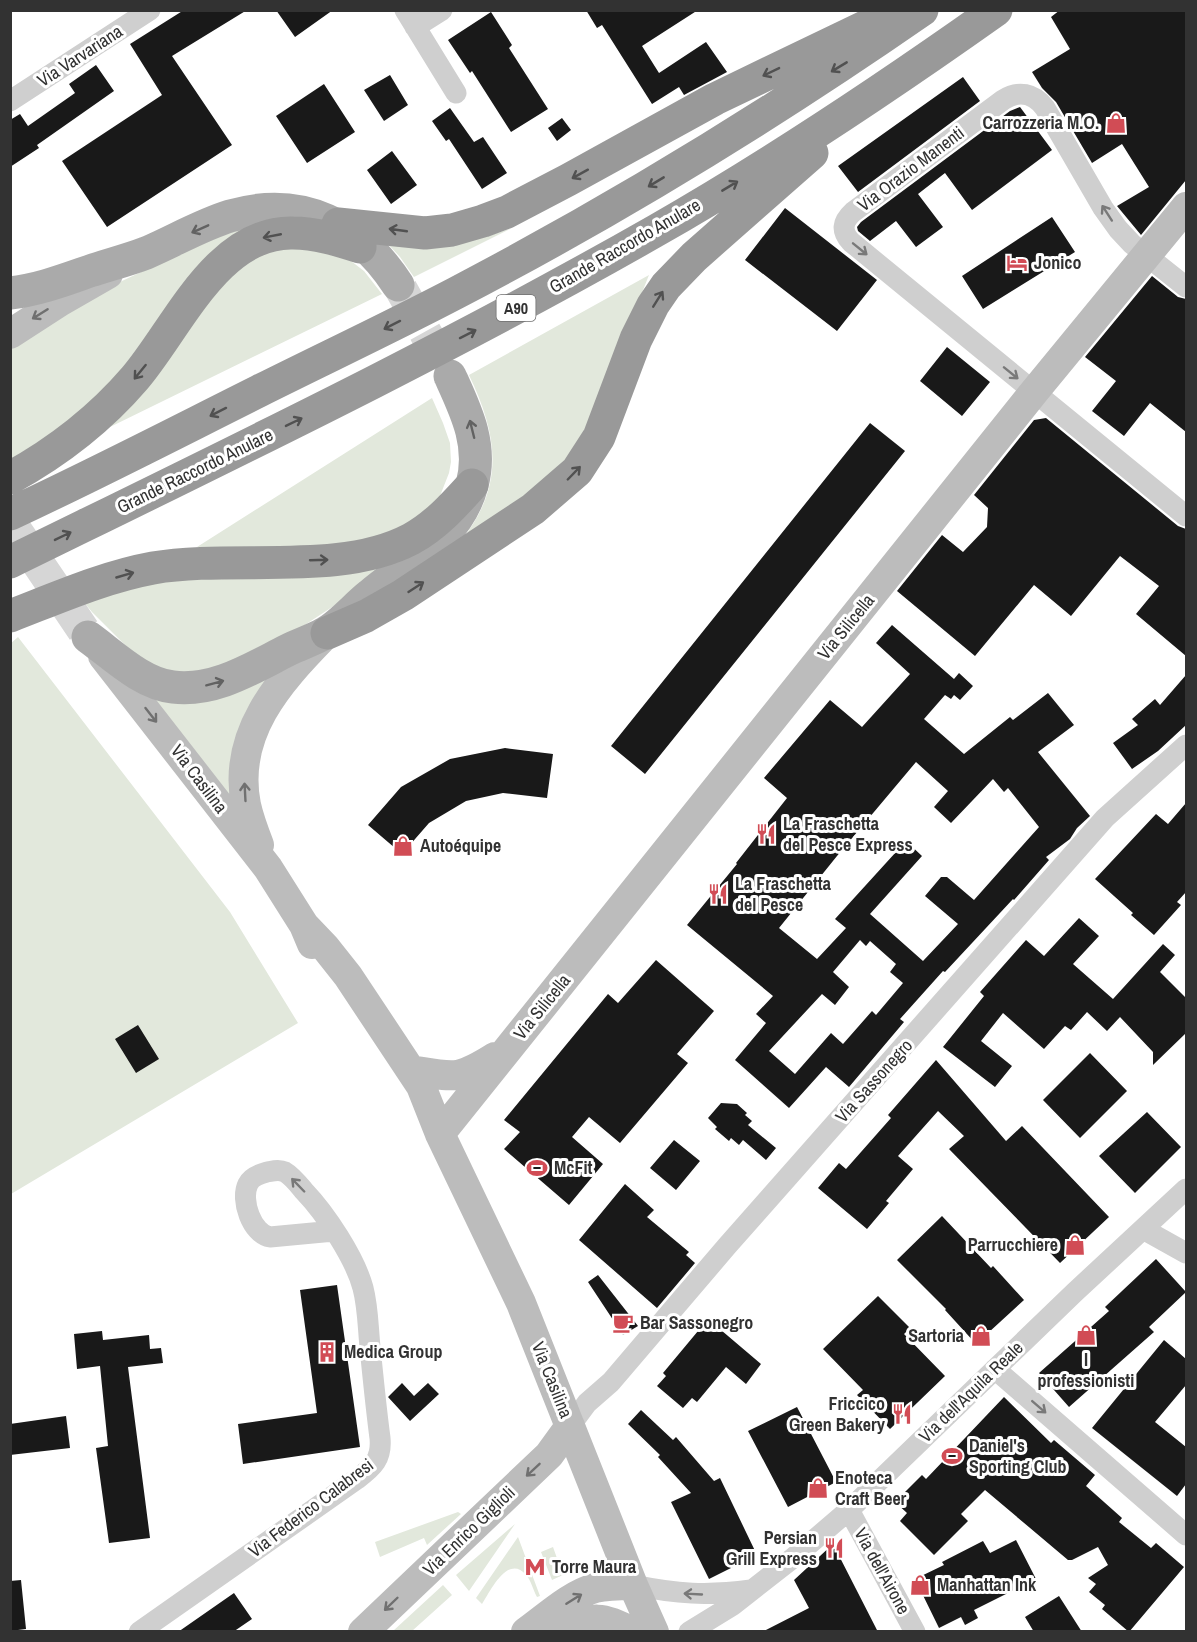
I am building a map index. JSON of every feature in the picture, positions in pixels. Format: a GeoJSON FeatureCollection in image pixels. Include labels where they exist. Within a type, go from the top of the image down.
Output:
{"type":"FeatureCollection","features":[{"type":"Feature","properties":{"kind":"highway"},"geometry":{"type":"LineString","coordinates":[[338,224],[425,233],[452,230],[507,212],[715,99],[899,10]]}},
{"type":"Feature","properties":{"kind":"highway","name":"A90"},"geometry":{"type":"LineString","coordinates":[[10,514],[456,293],[560,236],[763,116],[922,10]]}},
{"type":"Feature","properties":{"kind":"highway","name":"Grande Raccordo Anulare"},"geometry":{"type":"LineString","coordinates":[[10,562],[315,412],[525,303],[659,229],[737,182],[897,78],[996,10]]}},
{"type":"Feature","properties":{"kind":"highway"},"geometry":{"type":"LineString","coordinates":[[327,633],[366,616],[403,595],[533,509],[577,471],[599,437],[636,339],[653,305],[666,286],[694,257],[897,78]]}},
{"type":"Feature","properties":{"kind":"highway"},"geometry":{"type":"LineString","coordinates":[[10,478],[57,450],[106,410],[140,371],[207,280],[238,250],[267,236],[291,233],[333,239],[371,250]]}},
{"type":"Feature","properties":{"kind":"highway"},"geometry":{"type":"LineString","coordinates":[[10,616],[105,581],[154,568],[202,563],[330,560],[376,553],[396,546],[427,529],[441,518],[472,485]]}},
{"type":"Feature","properties":{"kind":"main road","name":"Via Silicella"},"geometry":{"type":"LineString","coordinates":[[440,1134],[1034,392],[1186,207]]}},
{"type":"Feature","properties":{"kind":"main road"},"geometry":{"type":"LineString","coordinates":[[10,334],[60,301],[145,254],[219,220],[249,212],[270,210],[299,212],[338,224],[371,250],[398,285]]}},
{"type":"Feature","properties":{"kind":"main road"},"geometry":{"type":"LineString","coordinates":[[10,293],[63,280],[145,254]]}},
{"type":"Feature","properties":{"kind":"main road"},"geometry":{"type":"LineString","coordinates":[[267,868],[246,805],[244,784],[248,750],[259,718],[288,672],[372,593],[441,539],[457,518],[472,485],[476,460],[474,436],[466,411],[450,376]]}},
{"type":"Feature","properties":{"kind":"main road"},"geometry":{"type":"LineString","coordinates":[[88,637],[150,680],[180,688],[209,685],[231,678],[327,633]]}},
{"type":"Feature","properties":{"kind":"main road","name":"Via Casilina"},"geometry":{"type":"LineString","coordinates":[[88,637],[267,868],[304,925],[318,958],[356,1022],[410,1101],[440,1134]]}},
{"type":"Feature","properties":{"kind":"main road","name":"Via Casilina"},"geometry":{"type":"LineString","coordinates":[[304,925],[348,976],[411,1070],[429,1103],[440,1134],[521,1303],[633,1585],[654,1632]]}},
{"type":"Feature","properties":{"kind":"main road","name":"Via Silicella"},"geometry":{"type":"LineString","coordinates":[[411,1070],[461,1076],[474,1071],[508,1049]]}},
{"type":"Feature","properties":{"kind":"main road","name":"Via Enrico Giglioli"},"geometry":{"type":"LineString","coordinates":[[363,1632],[549,1455],[570,1426]]}},
{"type":"Feature","properties":{"kind":"main road"},"geometry":{"type":"LineString","coordinates":[[526,1632],[574,1598],[592,1589],[633,1585]]}},
{"type":"Feature","properties":{"kind":"main road"},"geometry":{"type":"LineString","coordinates":[[563,1632],[593,1619],[609,1620],[632,1632]]}},
{"type":"Feature","properties":{"kind":"street","name":"Via Varvariana"},"geometry":{"type":"LineString","coordinates":[[10,101],[150,10]]}},
{"type":"Feature","properties":{"kind":"street"},"geometry":{"type":"LineString","coordinates":[[442,10],[410,19],[456,93]]}},
{"type":"Feature","properties":{"kind":"street","name":"Via Orazio Manenti"},"geometry":{"type":"LineString","coordinates":[[1034,392],[851,242],[843,226],[847,218],[1003,100],[1016,94],[1027,94],[1039,100],[1045,108],[1112,222],[1128,240],[1147,255]]}},
{"type":"Feature","properties":{"kind":"street"},"geometry":{"type":"LineString","coordinates":[[1147,255],[1186,287]]}},
{"type":"Feature","properties":{"kind":"street"},"geometry":{"type":"LineString","coordinates":[[1034,392],[1186,516]]}},
{"type":"Feature","properties":{"kind":"street","name":"Via Sassonegro"},"geometry":{"type":"LineString","coordinates":[[570,1426],[587,1403],[611,1382],[727,1246],[1105,818],[1186,745]]}},
{"type":"Feature","properties":{"kind":"street","name":"Via dell'Aquila Reale"},"geometry":{"type":"LineString","coordinates":[[689,1632],[719,1615],[752,1590],[849,1510],[1186,1189]]}},
{"type":"Feature","properties":{"kind":"street"},"geometry":{"type":"LineString","coordinates":[[1143,1229],[1186,1253]]}},
{"type":"Feature","properties":{"kind":"street","name":"Via Federico Calabresi"},"geometry":{"type":"LineString","coordinates":[[139,1632],[357,1479],[377,1460],[380,1452],[380,1438],[364,1293],[360,1279],[334,1231]]}},
{"type":"Feature","properties":{"kind":"street"},"geometry":{"type":"LineString","coordinates":[[995,1369],[1186,1535]]}},
{"type":"Feature","properties":{"kind":"street","name":"Via dell'Airone"},"geometry":{"type":"LineString","coordinates":[[849,1510],[915,1632]]}},
{"type":"Feature","properties":{"kind":"street"},"geometry":{"type":"LineString","coordinates":[[633,1585],[705,1595],[752,1590]]}},
{"type":"Feature","properties":{"kind":"shaded area"},"geometry":{"type":"Polygon","coordinates":[[[259,225],[115,391],[11,471],[10,339],[37,321],[207,241],[259,225]]]}},
{"type":"Feature","properties":{"kind":"shaded area"},"geometry":{"type":"Polygon","coordinates":[[[512,228],[414,277],[386,242],[488,236],[512,228]]]}},
{"type":"Feature","properties":{"kind":"shaded area"},"geometry":{"type":"Polygon","coordinates":[[[297,242],[351,261],[364,271],[382,294],[110,427],[228,268],[297,242]]]}},
{"type":"Feature","properties":{"kind":"shaded area"},"geometry":{"type":"Polygon","coordinates":[[[649,275],[604,388],[566,469],[462,540],[476,519],[485,499],[491,479],[492,459],[491,439],[486,419],[469,375],[649,275]]]}},
{"type":"Feature","properties":{"kind":"shaded area"},"geometry":{"type":"Polygon","coordinates":[[[432,398],[450,443],[449,473],[440,496],[402,535],[289,551],[197,547],[432,398]]]}},
{"type":"Feature","properties":{"kind":"shaded area"},"geometry":{"type":"Polygon","coordinates":[[[416,552],[259,655],[193,680],[140,660],[83,601],[105,589],[416,552]]]}},
{"type":"Feature","properties":{"kind":"shaded area"},"geometry":{"type":"Polygon","coordinates":[[[18,637],[230,912],[298,1023],[11,1194],[10,644],[18,637]]]}},
{"type":"Feature","properties":{"kind":"shaded area"},"geometry":{"type":"Polygon","coordinates":[[[272,672],[236,813],[144,688],[272,672]]]}},
{"type":"Feature","properties":{"kind":"shaded area"},"geometry":{"type":"Polygon","coordinates":[[[458,1512],[461,1514],[427,1545],[424,1538],[380,1557],[375,1542],[458,1512]]]}},
{"type":"Feature","properties":{"kind":"shaded area"},"geometry":{"type":"Polygon","coordinates":[[[515,1524],[469,1591],[456,1575],[515,1524]]]}},
{"type":"Feature","properties":{"kind":"shaded area"},"geometry":{"type":"Polygon","coordinates":[[[518,1537],[540,1596],[537,1597],[526,1575],[519,1569],[513,1569],[506,1571],[500,1577],[482,1604],[476,1598],[518,1537]]]}},
{"type":"Feature","properties":{"kind":"shaded area"},"geometry":{"type":"Polygon","coordinates":[[[553,1547],[563,1575],[552,1580],[541,1552],[553,1547]]]}},
{"type":"Feature","properties":{"kind":"shaded area"},"geometry":{"type":"Polygon","coordinates":[[[443,1585],[452,1595],[412,1631],[393,1631],[443,1585]]]}},
{"type":"Feature","properties":{"kind":"building"},"geometry":{"type":"Polygon","coordinates":[[[184,10],[247,10],[172,56],[232,145],[107,227],[62,161],[162,95],[130,44],[184,10]]]}},
{"type":"Feature","properties":{"kind":"building"},"geometry":{"type":"Polygon","coordinates":[[[276,10],[333,10],[295,37],[276,10]]]}},
{"type":"Feature","properties":{"kind":"building"},"geometry":{"type":"Polygon","coordinates":[[[586,10],[698,10],[642,46],[659,73],[706,42],[727,72],[684,95],[679,87],[652,104],[602,25],[597,28],[586,10]]]}},
{"type":"Feature","properties":{"kind":"building","name":"Carrozzeria M.O."},"geometry":{"type":"Polygon","coordinates":[[[1060,10],[1186,10],[1186,180],[1141,235],[1117,206],[1149,187],[1122,144],[1092,163],[1056,102],[1042,88],[1032,72],[1070,49],[1051,17],[1060,10]]]}},
{"type":"Feature","properties":{"kind":"building"},"geometry":{"type":"Polygon","coordinates":[[[491,12],[512,45],[509,48],[548,109],[511,132],[472,71],[470,73],[448,40],[491,12]]]}},
{"type":"Feature","properties":{"kind":"building"},"geometry":{"type":"Polygon","coordinates":[[[96,65],[114,91],[37,145],[39,148],[10,167],[10,120],[20,114],[28,126],[75,93],[69,84],[96,65]]]}},
{"type":"Feature","properties":{"kind":"building"},"geometry":{"type":"Polygon","coordinates":[[[390,75],[408,105],[384,121],[364,90],[390,75]]]}},
{"type":"Feature","properties":{"kind":"building"},"geometry":{"type":"Polygon","coordinates":[[[963,77],[980,101],[858,192],[838,166],[963,77]]]}},
{"type":"Feature","properties":{"kind":"building"},"geometry":{"type":"Polygon","coordinates":[[[324,84],[355,132],[307,163],[276,116],[324,84]]]}},
{"type":"Feature","properties":{"kind":"building"},"geometry":{"type":"Polygon","coordinates":[[[1020,107],[1052,150],[972,210],[945,173],[918,194],[943,227],[916,247],[896,221],[870,241],[858,231],[857,227],[861,222],[1010,111],[1020,107]]]}},
{"type":"Feature","properties":{"kind":"building"},"geometry":{"type":"Polygon","coordinates":[[[450,108],[474,142],[483,137],[507,173],[482,189],[449,139],[446,141],[432,121],[450,108]]]}},
{"type":"Feature","properties":{"kind":"building"},"geometry":{"type":"Polygon","coordinates":[[[562,118],[571,130],[557,141],[548,128],[562,118]]]}},
{"type":"Feature","properties":{"kind":"building"},"geometry":{"type":"Polygon","coordinates":[[[392,151],[417,185],[391,204],[367,170],[392,151]]]}},
{"type":"Feature","properties":{"kind":"building"},"geometry":{"type":"Polygon","coordinates":[[[785,208],[877,280],[837,331],[745,260],[785,208]]]}},
{"type":"Feature","properties":{"kind":"building","name":"Jonico"},"geometry":{"type":"Polygon","coordinates":[[[1052,217],[1075,252],[983,309],[962,276],[1052,217]]]}},
{"type":"Feature","properties":{"kind":"building"},"geometry":{"type":"Polygon","coordinates":[[[1152,276],[1178,297],[1186,299],[1186,432],[1150,403],[1124,436],[1092,411],[1116,381],[1085,357],[1152,276]]]}},
{"type":"Feature","properties":{"kind":"building"},"geometry":{"type":"Polygon","coordinates":[[[947,347],[990,382],[962,416],[920,381],[947,347]]]}},
{"type":"Feature","properties":{"kind":"building"},"geometry":{"type":"Polygon","coordinates":[[[1046,418],[1178,526],[1186,529],[1186,656],[1136,614],[1159,586],[1120,556],[1071,616],[1034,585],[975,656],[897,591],[942,535],[963,552],[987,527],[988,508],[974,495],[1034,420],[1046,418]]]}},
{"type":"Feature","properties":{"kind":"building"},"geometry":{"type":"Polygon","coordinates":[[[870,423],[905,451],[645,774],[611,746],[870,423]]]}},
{"type":"Feature","properties":{"kind":"building"},"geometry":{"type":"Polygon","coordinates":[[[892,625],[954,679],[959,673],[973,686],[960,700],[954,695],[951,699],[945,695],[924,719],[964,754],[1010,717],[1013,720],[1048,693],[1074,725],[1038,752],[1090,816],[1077,828],[1070,839],[1046,857],[1049,860],[1014,900],[945,972],[943,971],[900,1019],[904,1022],[849,1087],[826,1067],[789,1108],[735,1060],[766,1023],[756,1014],[773,996],[687,925],[787,798],[764,778],[830,700],[862,727],[910,674],[876,643],[892,625]],[[916,762],[779,928],[817,959],[846,928],[835,919],[906,841],[922,856],[870,914],[923,961],[958,924],[925,896],[941,877],[947,877],[974,900],[1039,827],[1008,788],[1004,792],[993,779],[951,823],[934,807],[948,791],[916,762]],[[860,940],[833,972],[849,987],[835,1005],[822,994],[769,1051],[795,1074],[831,1033],[843,1044],[872,1011],[876,1015],[903,983],[890,972],[896,964],[870,941],[866,946],[860,940]]]}},
{"type":"Feature","properties":{"kind":"building"},"geometry":{"type":"Polygon","coordinates":[[[1186,675],[1186,725],[1158,751],[1132,769],[1113,743],[1138,725],[1132,719],[1155,699],[1160,705],[1186,675]]]}},
{"type":"Feature","properties":{"kind":"building"},"geometry":{"type":"Polygon","coordinates":[[[505,748],[553,754],[547,798],[503,793],[466,801],[429,823],[402,854],[368,825],[401,787],[450,759],[505,748]]]}},
{"type":"Feature","properties":{"kind":"building"},"geometry":{"type":"Polygon","coordinates":[[[1186,803],[1186,892],[1177,902],[1181,905],[1154,935],[1095,879],[1156,814],[1168,824],[1186,803]]]}},
{"type":"Feature","properties":{"kind":"building"},"geometry":{"type":"Polygon","coordinates":[[[1079,918],[1099,936],[1073,964],[1113,999],[1163,944],[1175,955],[1160,972],[1186,998],[1186,1033],[1153,1065],[1153,1052],[1120,1017],[1107,1031],[1087,1012],[1071,1030],[1065,1026],[1044,1049],[1003,1013],[981,1041],[1012,1066],[995,1087],[943,1047],[984,996],[980,992],[1026,940],[1044,956],[1079,918]]]}},
{"type":"Feature","properties":{"kind":"building"},"geometry":{"type":"Polygon","coordinates":[[[656,960],[714,1011],[677,1054],[688,1063],[620,1143],[589,1117],[572,1137],[603,1164],[569,1205],[504,1149],[520,1132],[504,1120],[608,994],[618,1003],[656,960]]]}},
{"type":"Feature","properties":{"kind":"building"},"geometry":{"type":"Polygon","coordinates":[[[138,1025],[159,1059],[136,1073],[115,1039],[138,1025]]]}},
{"type":"Feature","properties":{"kind":"building"},"geometry":{"type":"Polygon","coordinates":[[[1090,1053],[1127,1091],[1080,1138],[1043,1100],[1090,1053]]]}},
{"type":"Feature","properties":{"kind":"building"},"geometry":{"type":"Polygon","coordinates":[[[936,1060],[1006,1141],[1022,1126],[1109,1217],[1060,1263],[949,1149],[964,1136],[938,1111],[898,1156],[913,1169],[886,1201],[889,1203],[867,1229],[818,1188],[839,1163],[846,1169],[891,1118],[888,1115],[936,1060]]]}},
{"type":"Feature","properties":{"kind":"building"},"geometry":{"type":"Polygon","coordinates":[[[721,1103],[737,1104],[752,1121],[748,1125],[776,1148],[766,1160],[743,1140],[739,1145],[731,1138],[729,1141],[715,1129],[717,1127],[708,1118],[721,1103]]]}},
{"type":"Feature","properties":{"kind":"building"},"geometry":{"type":"Polygon","coordinates":[[[1147,1112],[1181,1147],[1135,1193],[1099,1156],[1147,1112]]]}},
{"type":"Feature","properties":{"kind":"building"},"geometry":{"type":"Polygon","coordinates":[[[674,1140],[700,1161],[676,1190],[650,1168],[674,1140]]]}},
{"type":"Feature","properties":{"kind":"building"},"geometry":{"type":"Polygon","coordinates":[[[625,1184],[654,1210],[647,1217],[689,1252],[686,1255],[695,1263],[657,1308],[579,1240],[625,1184]]]}},
{"type":"Feature","properties":{"kind":"building"},"geometry":{"type":"Polygon","coordinates":[[[942,1216],[1024,1300],[976,1344],[946,1309],[897,1260],[942,1216]]]}},
{"type":"Feature","properties":{"kind":"building"},"geometry":{"type":"Polygon","coordinates":[[[1156,1259],[1186,1292],[1149,1327],[1154,1332],[1069,1407],[1039,1373],[1109,1311],[1105,1307],[1156,1259]]]}},
{"type":"Feature","properties":{"kind":"building"},"geometry":{"type":"Polygon","coordinates":[[[598,1275],[638,1326],[623,1335],[588,1282],[598,1275]]]}},
{"type":"Feature","properties":{"kind":"building","name":"Medica Group"},"geometry":{"type":"Polygon","coordinates":[[[337,1285],[360,1447],[243,1464],[238,1424],[317,1413],[300,1290],[337,1285]]]}},
{"type":"Feature","properties":{"kind":"building"},"geometry":{"type":"Polygon","coordinates":[[[878,1296],[910,1328],[904,1334],[945,1376],[890,1429],[857,1395],[863,1390],[823,1349],[878,1296]]]}},
{"type":"Feature","properties":{"kind":"building"},"geometry":{"type":"Polygon","coordinates":[[[708,1319],[761,1364],[746,1384],[726,1367],[697,1402],[692,1398],[683,1408],[657,1386],[666,1376],[663,1373],[708,1319]]]}},
{"type":"Feature","properties":{"kind":"building"},"geometry":{"type":"Polygon","coordinates":[[[102,1331],[103,1340],[149,1335],[150,1349],[161,1348],[163,1363],[128,1367],[150,1538],[109,1543],[96,1448],[108,1446],[100,1366],[77,1369],[74,1334],[102,1331]]]}},
{"type":"Feature","properties":{"kind":"building"},"geometry":{"type":"Polygon","coordinates":[[[1164,1340],[1186,1359],[1186,1385],[1155,1422],[1186,1447],[1186,1484],[1177,1496],[1092,1428],[1164,1340]]]}},
{"type":"Feature","properties":{"kind":"building"},"geometry":{"type":"Polygon","coordinates":[[[402,1383],[414,1396],[428,1383],[439,1394],[410,1421],[388,1397],[402,1383]]]}},
{"type":"Feature","properties":{"kind":"building"},"geometry":{"type":"Polygon","coordinates":[[[1004,1397],[1051,1443],[1054,1440],[1095,1475],[1086,1486],[1122,1518],[1119,1522],[1151,1548],[1156,1543],[1184,1567],[1129,1632],[1102,1609],[1105,1605],[1089,1592],[1096,1584],[1088,1578],[1108,1565],[1098,1547],[1068,1560],[985,1490],[961,1514],[968,1521],[934,1555],[900,1521],[907,1513],[895,1502],[922,1475],[926,1479],[1004,1397]]]}},
{"type":"Feature","properties":{"kind":"building"},"geometry":{"type":"Polygon","coordinates":[[[797,1407],[836,1482],[788,1507],[748,1431],[797,1407]]]}},
{"type":"Feature","properties":{"kind":"building"},"geometry":{"type":"Polygon","coordinates":[[[641,1410],[673,1440],[676,1437],[714,1481],[720,1478],[757,1555],[709,1579],[671,1502],[691,1493],[658,1457],[660,1455],[628,1424],[641,1410]]]}},
{"type":"Feature","properties":{"kind":"building"},"geometry":{"type":"Polygon","coordinates":[[[66,1416],[70,1448],[10,1455],[10,1424],[66,1416]]]}},
{"type":"Feature","properties":{"kind":"building"},"geometry":{"type":"Polygon","coordinates":[[[1016,1540],[1036,1579],[974,1610],[978,1618],[965,1625],[961,1617],[939,1628],[915,1579],[944,1565],[942,1562],[983,1541],[990,1553],[1016,1540]]]}},
{"type":"Feature","properties":{"kind":"building"},"geometry":{"type":"Polygon","coordinates":[[[833,1544],[878,1632],[762,1632],[809,1608],[794,1580],[833,1544]]]}},
{"type":"Feature","properties":{"kind":"building"},"geometry":{"type":"Polygon","coordinates":[[[21,1580],[26,1629],[10,1631],[10,1581],[21,1580]]]}},
{"type":"Feature","properties":{"kind":"building"},"geometry":{"type":"Polygon","coordinates":[[[234,1593],[252,1619],[233,1632],[178,1632],[234,1593]]]}},
{"type":"Feature","properties":{"kind":"building"},"geometry":{"type":"Polygon","coordinates":[[[1059,1596],[1082,1632],[1034,1632],[1025,1617],[1059,1596]]]}},
{"type":"Feature","properties":{"kind":"tunnel"},"geometry":{"type":"LineString","coordinates":[[401,289],[449,375]]}},
{"type":"Feature","properties":{"kind":"tunnel"},"geometry":{"type":"LineString","coordinates":[[10,522],[88,637]]}},
{"type":"Feature","properties":{"kind":"place","name":"Carrozzeria M.O."},"geometry":{"type":"Point","coordinates":[1116,123]}},
{"type":"Feature","properties":{"kind":"place","name":"Jonico"},"geometry":{"type":"Point","coordinates":[1017,263]}},
{"type":"Feature","properties":{"kind":"place","name":"La Fraschetta del Pesce Express"},"geometry":{"type":"Point","coordinates":[766,834]}},
{"type":"Feature","properties":{"kind":"place","name":"Autoéquipe"},"geometry":{"type":"Point","coordinates":[403,846]}},
{"type":"Feature","properties":{"kind":"place","name":"La Fraschetta del Pesce"},"geometry":{"type":"Point","coordinates":[718,894]}},
{"type":"Feature","properties":{"kind":"place","name":"McFit"},"geometry":{"type":"Point","coordinates":[537,1168]}},
{"type":"Feature","properties":{"kind":"place","name":"Parrucchiere"},"geometry":{"type":"Point","coordinates":[1075,1245]}},
{"type":"Feature","properties":{"kind":"place","name":"Bar Sassonegro"},"geometry":{"type":"Point","coordinates":[623,1323]}},
{"type":"Feature","properties":{"kind":"place","name":"I professionisti"},"geometry":{"type":"Point","coordinates":[1086,1335]}},
{"type":"Feature","properties":{"kind":"place","name":"Sartoria"},"geometry":{"type":"Point","coordinates":[981,1336]}},
{"type":"Feature","properties":{"kind":"place","name":"Medica Group"},"geometry":{"type":"Point","coordinates":[327,1352]}},
{"type":"Feature","properties":{"kind":"place","name":"Friccico Green Bakery"},"geometry":{"type":"Point","coordinates":[902,1414]}},
{"type":"Feature","properties":{"kind":"place","name":"Daniel's Sporting Club"},"geometry":{"type":"Point","coordinates":[952,1456]}},
{"type":"Feature","properties":{"kind":"place","name":"Enoteca Craft Beer"},"geometry":{"type":"Point","coordinates":[818,1488]}},
{"type":"Feature","properties":{"kind":"place","name":"Persian Grill Express"},"geometry":{"type":"Point","coordinates":[834,1548]}},
{"type":"Feature","properties":{"kind":"place","name":"Torre Maura"},"geometry":{"type":"Point","coordinates":[535,1567]}},
{"type":"Feature","properties":{"kind":"place","name":"Manhattan Ink"},"geometry":{"type":"Point","coordinates":[920,1585]}}]}
